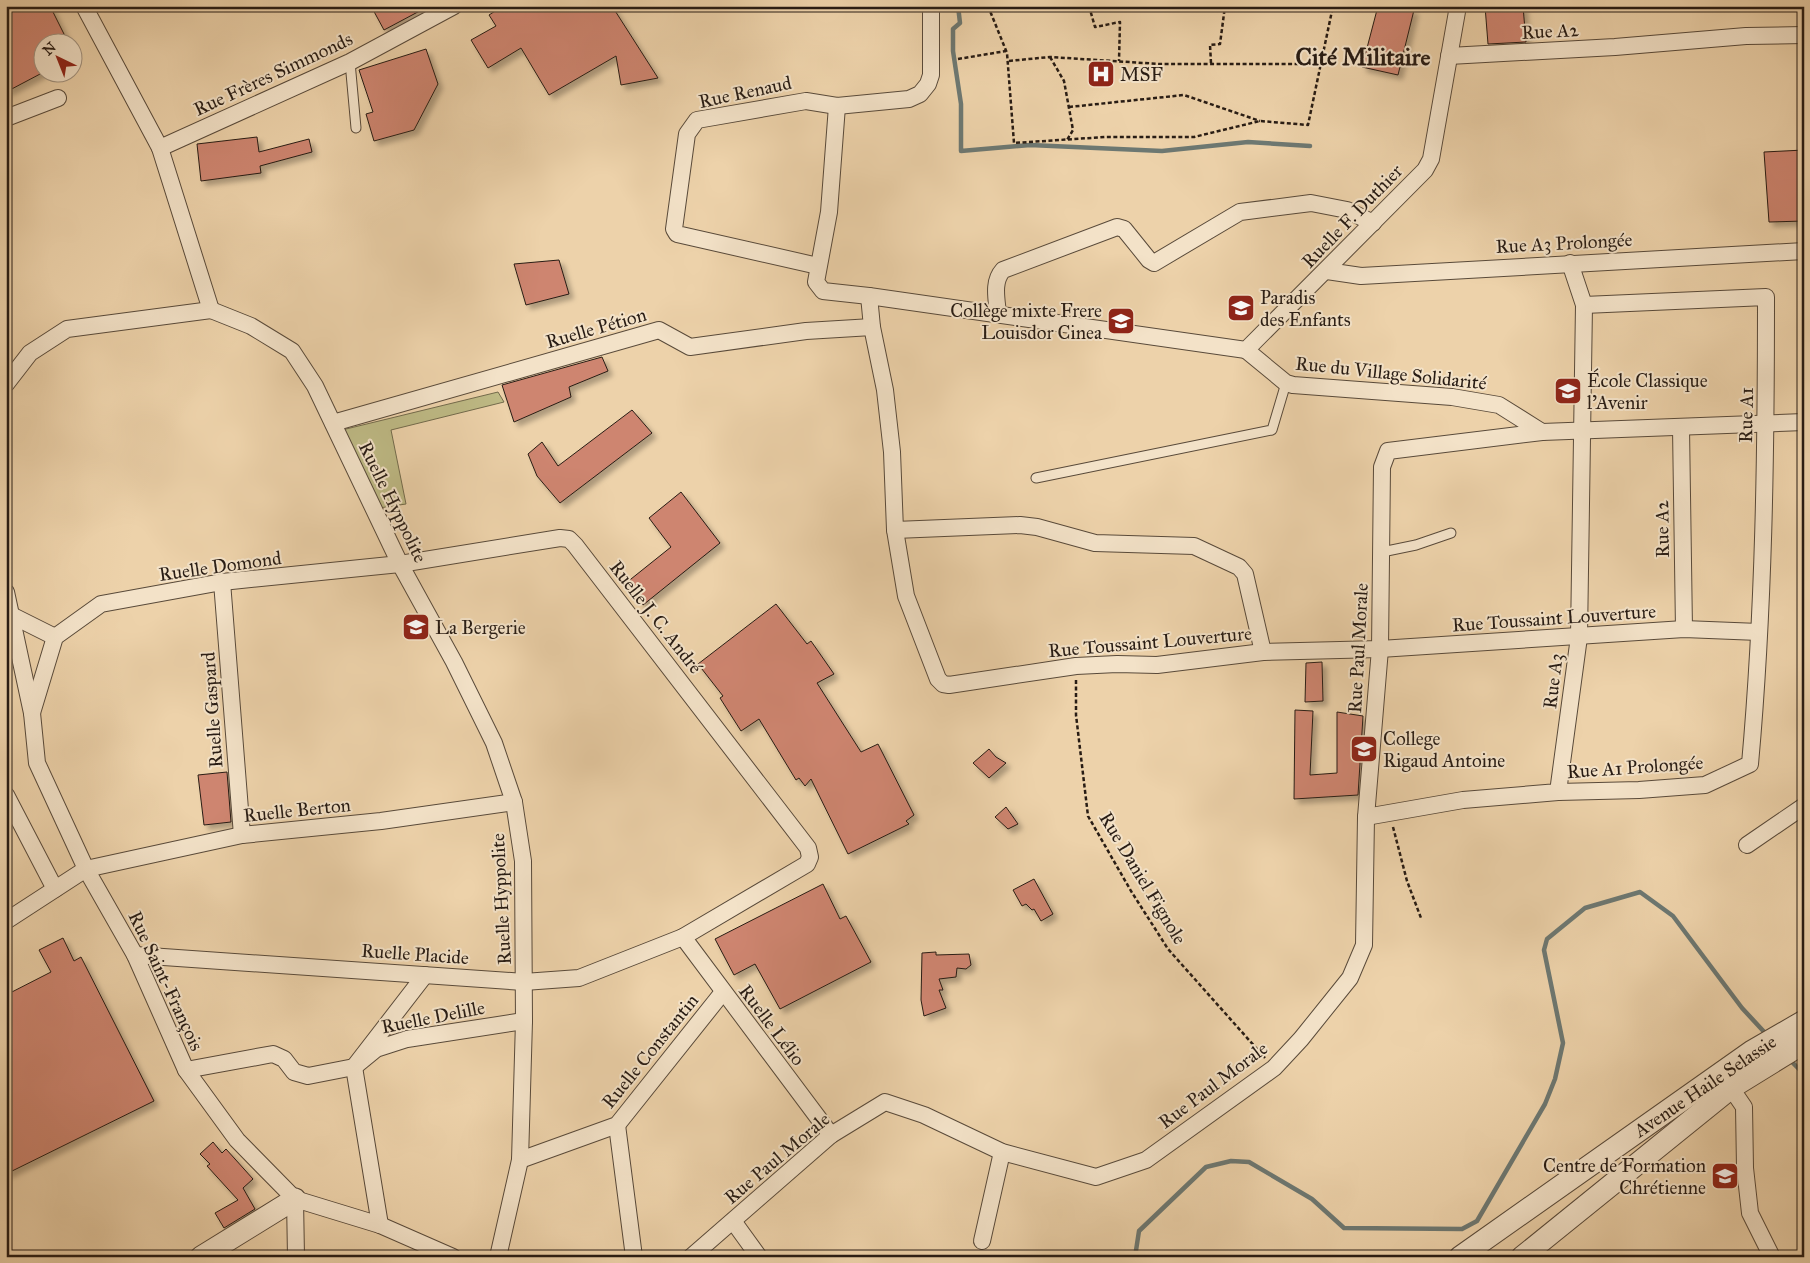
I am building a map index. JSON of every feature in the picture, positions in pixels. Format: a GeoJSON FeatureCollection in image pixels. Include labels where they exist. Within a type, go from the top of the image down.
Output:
{"type":"FeatureCollection","features":[{"type":"Feature","properties":{"kind":"street"},"geometry":{"type":"LineString","coordinates":[[6,384],[30,352],[68,329],[211,310],[160,148],[84,6]]}},
{"type":"Feature","properties":{"kind":"street","name":"Rue Frères Simmonds"},"geometry":{"type":"LineString","coordinates":[[160,148],[350,62],[454,6]]}},
{"type":"Feature","properties":{"kind":"street","name":"Rue Renaud"},"geometry":{"type":"LineString","coordinates":[[818,266],[682,237],[677,234],[674,229],[687,134],[698,120],[806,100],[837,106],[908,99],[920,94],[928,84],[931,75],[932,6]]}},
{"type":"Feature","properties":{"kind":"street","name":"Ruelle F. Duthier"},"geometry":{"type":"LineString","coordinates":[[1246,350],[1327,271],[1425,170],[1431,159],[1458,6]]}},
{"type":"Feature","properties":{"kind":"street","name":"Rue A2"},"geometry":{"type":"LineString","coordinates":[[1449,56],[1615,47],[1746,36],[1804,35]]}},
{"type":"Feature","properties":{"kind":"street"},"geometry":{"type":"LineString","coordinates":[[6,118],[58,98]]}},
{"type":"Feature","properties":{"kind":"street"},"geometry":{"type":"LineString","coordinates":[[837,106],[829,212],[816,282],[824,291],[1246,350]]}},
{"type":"Feature","properties":{"kind":"street"},"geometry":{"type":"LineString","coordinates":[[998,314],[996,284],[998,275],[1003,270],[1116,227],[1124,229],[1149,260],[1154,263],[1240,212],[1311,203],[1347,210],[1373,222]]}},
{"type":"Feature","properties":{"kind":"street","name":"Rue A3 Prolongée"},"geometry":{"type":"LineString","coordinates":[[1327,271],[1361,276],[1804,251]]}},
{"type":"Feature","properties":{"kind":"street","name":"Rue A3"},"geometry":{"type":"LineString","coordinates":[[1558,792],[1578,637],[1584,305],[1570,263]]}},
{"type":"Feature","properties":{"kind":"street","name":"Rue Toussaint Louverture"},"geometry":{"type":"LineString","coordinates":[[869,296],[872,327],[885,390],[892,452],[895,530],[906,596],[938,679],[943,684],[949,685],[1076,666],[1157,665],[1263,652],[1380,650],[1684,629],[1759,632]]}},
{"type":"Feature","properties":{"kind":"street","name":"Rue A1"},"geometry":{"type":"LineString","coordinates":[[1584,305],[1766,298],[1766,423],[1755,714]]}},
{"type":"Feature","properties":{"kind":"street","name":"Ruelle Hyppolite"},"geometry":{"type":"LineString","coordinates":[[211,310],[251,326],[292,350],[316,386],[400,564],[454,662],[494,743],[514,802],[523,861],[524,1021],[520,1160],[498,1257]]}},
{"type":"Feature","properties":{"kind":"street","name":"Ruelle Pétion"},"geometry":{"type":"LineString","coordinates":[[333,423],[658,330],[690,348],[806,331],[872,327]]}},
{"type":"Feature","properties":{"kind":"street","name":"Rue du Village Solidarité"},"geometry":{"type":"LineString","coordinates":[[1246,350],[1286,383],[1452,397],[1499,405],[1542,432]]}},
{"type":"Feature","properties":{"kind":"street"},"geometry":{"type":"LineString","coordinates":[[1542,432],[1804,422]]}},
{"type":"Feature","properties":{"kind":"street","name":"Rue A2"},"geometry":{"type":"LineString","coordinates":[[1681,428],[1684,629]]}},
{"type":"Feature","properties":{"kind":"street","name":"Rue Paul Morale"},"geometry":{"type":"LineString","coordinates":[[691,1257],[831,1135],[885,1102],[924,1115],[1002,1152],[1096,1177],[1146,1160],[1274,1068],[1301,1039],[1350,978],[1364,946],[1366,817],[1380,650],[1382,467],[1388,451],[1542,432]]}},
{"type":"Feature","properties":{"kind":"street"},"geometry":{"type":"LineString","coordinates":[[895,530],[1020,525],[1036,527],[1095,543],[1202,548],[1239,568],[1245,574],[1263,652]]}},
{"type":"Feature","properties":{"kind":"street","name":"Ruelle J. C. André"},"geometry":{"type":"LineString","coordinates":[[400,564],[560,538],[569,539],[808,848],[810,857]]}},
{"type":"Feature","properties":{"kind":"street","name":"Ruelle Domond"},"geometry":{"type":"LineString","coordinates":[[55,637],[102,604],[222,582],[400,564]]}},
{"type":"Feature","properties":{"kind":"street","name":"Ruelle Gaspard"},"geometry":{"type":"LineString","coordinates":[[222,582],[242,835]]}},
{"type":"Feature","properties":{"kind":"street","name":"Rue Saint-François"},"geometry":{"type":"LineString","coordinates":[[6,592],[32,713],[37,763],[86,869],[135,955],[186,1070],[237,1140],[296,1199],[380,1225],[453,1257]]}},
{"type":"Feature","properties":{"kind":"street"},"geometry":{"type":"LineString","coordinates":[[10,615],[55,637],[32,713]]}},
{"type":"Feature","properties":{"kind":"street","name":"Rue A1 Prolongée"},"geometry":{"type":"LineString","coordinates":[[1558,792],[1639,790],[1705,785],[1750,764],[1755,714]]}},
{"type":"Feature","properties":{"kind":"street"},"geometry":{"type":"LineString","coordinates":[[1366,817],[1463,800],[1558,792]]}},
{"type":"Feature","properties":{"kind":"street"},"geometry":{"type":"LineString","coordinates":[[6,795],[55,889]]}},
{"type":"Feature","properties":{"kind":"street","name":"Ruelle Berton"},"geometry":{"type":"LineString","coordinates":[[86,869],[242,835],[381,821],[514,802]]}},
{"type":"Feature","properties":{"kind":"street"},"geometry":{"type":"LineString","coordinates":[[1747,845],[1804,806]]}},
{"type":"Feature","properties":{"kind":"street","name":"Ruelle Placide"},"geometry":{"type":"LineString","coordinates":[[135,955],[524,982],[579,978],[683,937],[807,864],[810,857]]}},
{"type":"Feature","properties":{"kind":"street"},"geometry":{"type":"LineString","coordinates":[[6,921],[86,869]]}},
{"type":"Feature","properties":{"kind":"street","name":"Ruelle Lélio"},"geometry":{"type":"LineString","coordinates":[[683,937],[722,992],[831,1135]]}},
{"type":"Feature","properties":{"kind":"street"},"geometry":{"type":"LineString","coordinates":[[380,1225],[354,1067],[424,975]]}},
{"type":"Feature","properties":{"kind":"street","name":"Ruelle Constantin"},"geometry":{"type":"LineString","coordinates":[[520,1160],[617,1125],[722,992]]}},
{"type":"Feature","properties":{"kind":"street","name":"Ruelle Delille"},"geometry":{"type":"LineString","coordinates":[[186,1070],[274,1054],[284,1059],[294,1072],[308,1076],[354,1067],[376,1049],[407,1039],[524,1021]]}},
{"type":"Feature","properties":{"kind":"street","name":"Avenue Haile Selassie"},"geometry":{"type":"LineString","coordinates":[[1460,1257],[1512,1218],[1759,1058],[1799,1035]]}},
{"type":"Feature","properties":{"kind":"street","name":"Avenue Haile Selassie"},"geometry":{"type":"LineString","coordinates":[[1532,1254],[1732,1088],[1759,1058]]}},
{"type":"Feature","properties":{"kind":"street"},"geometry":{"type":"LineString","coordinates":[[1732,1088],[1744,1107],[1744,1168],[1750,1212],[1772,1257]]}},
{"type":"Feature","properties":{"kind":"street"},"geometry":{"type":"LineString","coordinates":[[617,1125],[634,1257]]}},
{"type":"Feature","properties":{"kind":"street"},"geometry":{"type":"LineString","coordinates":[[982,1242],[1002,1152]]}},
{"type":"Feature","properties":{"kind":"street"},"geometry":{"type":"LineString","coordinates":[[201,1257],[296,1199]]}},
{"type":"Feature","properties":{"kind":"street"},"geometry":{"type":"LineString","coordinates":[[296,1199],[296,1257]]}},
{"type":"Feature","properties":{"kind":"street"},"geometry":{"type":"LineString","coordinates":[[1512,1218],[1532,1254]]}},
{"type":"Feature","properties":{"kind":"street"},"geometry":{"type":"LineString","coordinates":[[733,1221],[759,1257]]}},
{"type":"Feature","properties":{"kind":"lane"},"geometry":{"type":"LineString","coordinates":[[350,62],[356,128]]}},
{"type":"Feature","properties":{"kind":"lane"},"geometry":{"type":"LineString","coordinates":[[1036,478],[1272,430],[1286,383]]}},
{"type":"Feature","properties":{"kind":"lane"},"geometry":{"type":"LineString","coordinates":[[1382,552],[1416,545],[1451,533]]}},
{"type":"Feature","properties":{"kind":"path"},"geometry":{"type":"LineString","coordinates":[[988,6],[1009,61],[1014,143],[1105,137],[1194,137],[1260,121]]}},
{"type":"Feature","properties":{"kind":"path"},"geometry":{"type":"LineString","coordinates":[[1089,6],[1095,27],[1120,22],[1119,61]]}},
{"type":"Feature","properties":{"kind":"path"},"geometry":{"type":"LineString","coordinates":[[1211,63],[1210,45],[1220,44],[1225,6]]}},
{"type":"Feature","properties":{"kind":"path"},"geometry":{"type":"LineString","coordinates":[[1069,108],[1184,95],[1260,121],[1308,125],[1333,6]]}},
{"type":"Feature","properties":{"kind":"path"},"geometry":{"type":"LineString","coordinates":[[958,59],[1006,51]]}},
{"type":"Feature","properties":{"kind":"path"},"geometry":{"type":"LineString","coordinates":[[1009,61],[1050,58],[1322,64]]}},
{"type":"Feature","properties":{"kind":"path"},"geometry":{"type":"LineString","coordinates":[[1050,58],[1064,81],[1073,130],[1067,140]]}},
{"type":"Feature","properties":{"kind":"path","name":"Rue Daniel Fignole"},"geometry":{"type":"LineString","coordinates":[[1076,666],[1076,715],[1088,816],[1131,891],[1168,949],[1274,1068]]}},
{"type":"Feature","properties":{"kind":"path"},"geometry":{"type":"LineString","coordinates":[[1389,813],[1407,880],[1421,918]]}},
{"type":"Feature","properties":{"kind":"shaded area"},"geometry":{"type":"Polygon","coordinates":[[[498,392],[504,402],[391,430],[406,504],[379,508],[342,430],[498,392]]]}},
{"type":"Feature","properties":{"kind":"building"},"geometry":{"type":"Polygon","coordinates":[[[6,6],[50,6],[63,32],[32,32],[32,78],[6,92],[6,6]]]}},
{"type":"Feature","properties":{"kind":"building"},"geometry":{"type":"Polygon","coordinates":[[[371,6],[429,6],[384,30],[371,6]]]}},
{"type":"Feature","properties":{"kind":"building"},"geometry":{"type":"Polygon","coordinates":[[[503,6],[612,6],[658,78],[621,85],[616,56],[549,95],[521,48],[488,68],[471,40],[496,26],[489,15],[503,6]]]}},
{"type":"Feature","properties":{"kind":"building"},"geometry":{"type":"Polygon","coordinates":[[[1378,6],[1399,6],[1414,10],[1398,75],[1362,67],[1378,6]]]}},
{"type":"Feature","properties":{"kind":"building"},"geometry":{"type":"Polygon","coordinates":[[[1485,6],[1523,6],[1526,42],[1488,44],[1485,6]]]}},
{"type":"Feature","properties":{"kind":"building"},"geometry":{"type":"Polygon","coordinates":[[[426,49],[438,84],[414,130],[374,141],[366,114],[373,112],[359,70],[426,49]]]}},
{"type":"Feature","properties":{"kind":"building"},"geometry":{"type":"Polygon","coordinates":[[[257,137],[259,152],[309,139],[312,152],[260,166],[261,173],[201,181],[197,144],[257,137]]]}},
{"type":"Feature","properties":{"kind":"building"},"geometry":{"type":"Polygon","coordinates":[[[1804,150],[1804,221],[1769,222],[1764,152],[1804,150]]]}},
{"type":"Feature","properties":{"kind":"building"},"geometry":{"type":"Polygon","coordinates":[[[559,260],[569,294],[526,305],[514,264],[559,260]]]}},
{"type":"Feature","properties":{"kind":"building"},"geometry":{"type":"Polygon","coordinates":[[[602,357],[608,371],[569,387],[571,397],[514,422],[502,385],[602,357]]]}},
{"type":"Feature","properties":{"kind":"building"},"geometry":{"type":"Polygon","coordinates":[[[632,410],[652,433],[560,503],[537,476],[528,454],[542,442],[558,466],[632,410]]]}},
{"type":"Feature","properties":{"kind":"building"},"geometry":{"type":"Polygon","coordinates":[[[681,492],[720,543],[643,605],[626,583],[671,547],[649,518],[681,492]]]}},
{"type":"Feature","properties":{"kind":"building"},"geometry":{"type":"Polygon","coordinates":[[[776,604],[807,644],[811,641],[834,674],[817,683],[861,752],[878,744],[914,815],[906,821],[909,824],[848,854],[811,779],[805,786],[799,778],[796,780],[759,719],[741,731],[720,698],[723,696],[698,664],[776,604]]]}},
{"type":"Feature","properties":{"kind":"building"},"geometry":{"type":"Polygon","coordinates":[[[1322,662],[1323,701],[1305,702],[1306,663],[1322,662]]]}},
{"type":"Feature","properties":{"kind":"building"},"geometry":{"type":"Polygon","coordinates":[[[1295,710],[1313,711],[1310,775],[1337,773],[1337,712],[1363,716],[1358,795],[1294,799],[1295,710]]]}},
{"type":"Feature","properties":{"kind":"building"},"geometry":{"type":"Polygon","coordinates":[[[989,749],[996,757],[1006,763],[989,778],[973,763],[989,749]]]}},
{"type":"Feature","properties":{"kind":"building"},"geometry":{"type":"Polygon","coordinates":[[[227,772],[231,822],[204,825],[198,775],[227,772]]]}},
{"type":"Feature","properties":{"kind":"building"},"geometry":{"type":"Polygon","coordinates":[[[1006,807],[1018,824],[1008,829],[995,817],[1006,807]]]}},
{"type":"Feature","properties":{"kind":"building"},"geometry":{"type":"Polygon","coordinates":[[[1034,879],[1053,914],[1041,921],[1034,909],[1032,910],[1026,904],[1022,906],[1013,890],[1034,879]]]}},
{"type":"Feature","properties":{"kind":"building"},"geometry":{"type":"Polygon","coordinates":[[[823,884],[840,919],[846,916],[871,962],[780,1009],[755,964],[734,975],[715,939],[823,884]]]}},
{"type":"Feature","properties":{"kind":"building"},"geometry":{"type":"Polygon","coordinates":[[[63,938],[74,961],[81,957],[154,1101],[6,1174],[6,995],[51,972],[39,950],[63,938]]]}},
{"type":"Feature","properties":{"kind":"building"},"geometry":{"type":"Polygon","coordinates":[[[936,952],[936,955],[969,954],[971,965],[966,969],[957,968],[956,977],[939,979],[943,990],[939,990],[946,1008],[924,1016],[921,1000],[922,953],[936,952]]]}},
{"type":"Feature","properties":{"kind":"building"},"geometry":{"type":"Polygon","coordinates":[[[213,1142],[222,1153],[226,1149],[253,1179],[243,1188],[255,1209],[224,1228],[215,1213],[238,1200],[207,1166],[210,1164],[200,1154],[213,1142]]]}},
{"type":"Feature","properties":{"kind":"waterway"},"geometry":{"type":"LineString","coordinates":[[958,6],[960,23],[953,29],[953,51],[961,104],[961,151],[1030,145],[1162,151],[1248,142],[1310,146]]}},
{"type":"Feature","properties":{"kind":"waterway"},"geometry":{"type":"LineString","coordinates":[[1135,1257],[1139,1231],[1206,1167],[1231,1161],[1249,1162],[1312,1199],[1344,1228],[1462,1229],[1477,1221],[1545,1104],[1555,1079],[1563,1043],[1544,950],[1547,939],[1585,908],[1640,892],[1673,916],[1742,1008],[1767,1035]]}},
{"type":"Feature","properties":{"kind":"waterway"},"geometry":{"type":"LineString","coordinates":[[1789,1059],[1804,1074]]}},
{"type":"Feature","properties":{"kind":"place","name":"MSF"},"geometry":{"type":"Point","coordinates":[1101,74]}},
{"type":"Feature","properties":{"kind":"place","name":"Paradis des Enfants"},"geometry":{"type":"Point","coordinates":[1241,308]}},
{"type":"Feature","properties":{"kind":"place","name":"Collège mixte Frere Louisdor Cinea"},"geometry":{"type":"Point","coordinates":[1121,321]}},
{"type":"Feature","properties":{"kind":"place","name":"École Classique l'Avenir"},"geometry":{"type":"Point","coordinates":[1568,391]}},
{"type":"Feature","properties":{"kind":"place","name":"La Bergerie"},"geometry":{"type":"Point","coordinates":[416,627]}},
{"type":"Feature","properties":{"kind":"place","name":"College Rigaud Antoine"},"geometry":{"type":"Point","coordinates":[1364,749]}},
{"type":"Feature","properties":{"kind":"place","name":"Centre de Formation Chrétienne"},"geometry":{"type":"Point","coordinates":[1725,1176]}},
{"type":"Feature","properties":{"kind":"district","name":"Cité Militaire"},"geometry":{"type":"Point","coordinates":[1363,57]}}]}
